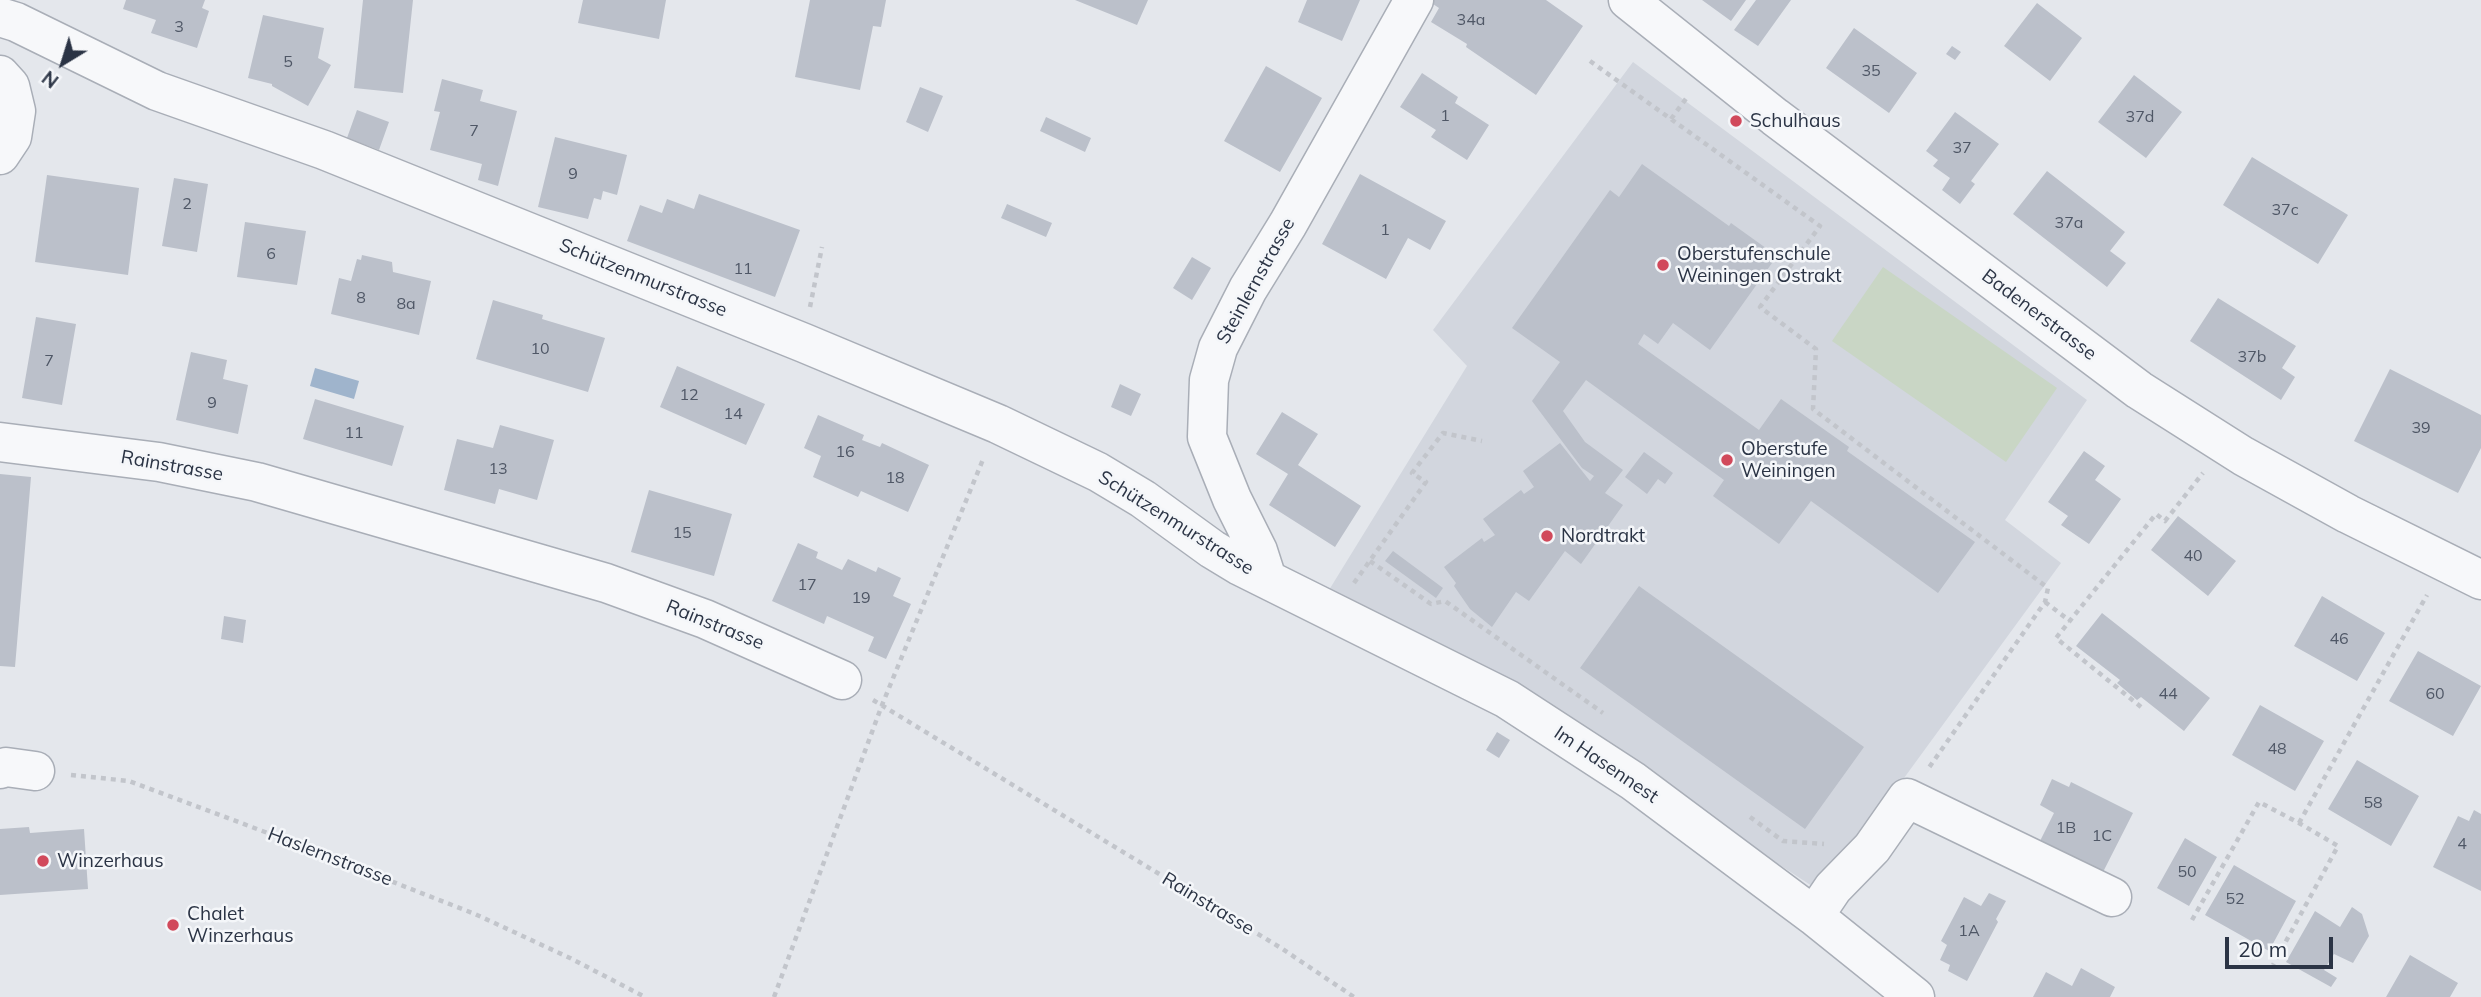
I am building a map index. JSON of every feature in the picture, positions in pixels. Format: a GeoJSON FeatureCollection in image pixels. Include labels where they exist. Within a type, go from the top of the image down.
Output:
{"type":"FeatureCollection","features":[{"type":"Feature","properties":{"kind":"street","name":"Steinlernstrasse"},"geometry":{"type":"LineString","coordinates":[[1267,579],[1258,551],[1232,499],[1207,438],[1209,380],[1218,348],[1248,289],[1414,0]]}},
{"type":"Feature","properties":{"kind":"street","name":"Badenerstrasse"},"geometry":{"type":"LineString","coordinates":[[1629,0],[1775,117],[2123,378],[2222,443],[2348,514],[2481,580]]}},
{"type":"Feature","properties":{"kind":"street","name":"Schützenmurstrasse"},"geometry":{"type":"LineString","coordinates":[[0,17],[16,22],[157,91],[324,150],[998,424],[1109,479],[1143,499],[1212,549],[1267,579]]}},
{"type":"Feature","properties":{"kind":"street"},"geometry":{"type":"LineString","coordinates":[[0,75],[10,86],[16,111],[12,136],[0,155]]}},
{"type":"Feature","properties":{"kind":"street","name":"Rainstrasse"},"geometry":{"type":"LineString","coordinates":[[0,442],[159,462],[257,482],[606,583],[705,619],[842,680]]}},
{"type":"Feature","properties":{"kind":"street","name":"Im Hasennest"},"geometry":{"type":"LineString","coordinates":[[1267,579],[1507,699],[1633,781],[1814,916],[1915,997]]}},
{"type":"Feature","properties":{"kind":"street"},"geometry":{"type":"LineString","coordinates":[[1814,916],[1833,888],[1872,848],[1907,798],[2112,897]]}},
{"type":"Feature","properties":{"kind":"path"},"geometry":{"type":"LineString","coordinates":[[1590,61],[1820,226],[1760,307],[1816,349],[1814,409],[2048,588],[2045,602],[1907,798]]}},
{"type":"Feature","properties":{"kind":"path"},"geometry":{"type":"LineString","coordinates":[[1671,119],[1688,95]]}},
{"type":"Feature","properties":{"kind":"path"},"geometry":{"type":"LineString","coordinates":[[804,343],[822,247]]}},
{"type":"Feature","properties":{"kind":"path"},"geometry":{"type":"LineString","coordinates":[[774,997],[881,705],[998,424]]}},
{"type":"Feature","properties":{"kind":"path"},"geometry":{"type":"LineString","coordinates":[[1349,590],[1426,482],[1412,472],[1443,433],[1482,441]]}},
{"type":"Feature","properties":{"kind":"path"},"geometry":{"type":"LineString","coordinates":[[2141,707],[2056,638],[2156,514],[2165,522],[2213,461],[2222,443]]}},
{"type":"Feature","properties":{"kind":"path"},"geometry":{"type":"LineString","coordinates":[[1370,561],[1431,604],[1445,601],[1614,720]]}},
{"type":"Feature","properties":{"kind":"path"},"geometry":{"type":"LineString","coordinates":[[2299,823],[2445,562]]}},
{"type":"Feature","properties":{"kind":"path"},"geometry":{"type":"LineString","coordinates":[[2045,602],[2070,621]]}},
{"type":"Feature","properties":{"kind":"path","name":"Rainstrasse"},"geometry":{"type":"LineString","coordinates":[[842,680],[1280,948],[1354,997]]}},
{"type":"Feature","properties":{"kind":"path","name":"Haslernstrasse"},"geometry":{"type":"LineString","coordinates":[[18,770],[129,782],[475,914],[570,958],[645,997]]}},
{"type":"Feature","properties":{"kind":"path"},"geometry":{"type":"LineString","coordinates":[[2192,919],[2259,802],[2299,823],[2338,846],[2273,965]]}},
{"type":"Feature","properties":{"kind":"path"},"geometry":{"type":"LineString","coordinates":[[1749,817],[1783,841],[1872,848]]}},
{"type":"Feature","properties":{"kind":"shaded area","name":"Oberstufe Weiningen"},"geometry":{"type":"Polygon","coordinates":[[[1633,62],[2087,400],[2005,520],[2061,563],[1896,789],[1815,888],[1473,664],[1329,590],[1467,366],[1433,330],[1633,62]]]}},
{"type":"Feature","properties":{"kind":"green space"},"geometry":{"type":"Polygon","coordinates":[[[1883,267],[2057,388],[2006,462],[1832,341],[1883,267]]]}},
{"type":"Feature","properties":{"kind":"water"},"geometry":{"type":"Polygon","coordinates":[[[315,368],[359,381],[354,399],[310,386],[315,368]]]}},
{"type":"Feature","properties":{"kind":"building"},"geometry":{"type":"Polygon","coordinates":[[[126,0],[205,0],[202,8],[209,11],[197,48],[151,33],[156,20],[123,9],[126,0]]]}},
{"type":"Feature","properties":{"kind":"building"},"geometry":{"type":"Polygon","coordinates":[[[363,0],[413,0],[403,93],[354,88],[363,0]]]}},
{"type":"Feature","properties":{"kind":"building"},"geometry":{"type":"Polygon","coordinates":[[[583,0],[666,0],[659,39],[578,23],[583,0]]]}},
{"type":"Feature","properties":{"kind":"building"},"geometry":{"type":"Polygon","coordinates":[[[810,0],[886,0],[881,27],[873,26],[860,90],[795,77],[810,0]]]}},
{"type":"Feature","properties":{"kind":"building"},"geometry":{"type":"Polygon","coordinates":[[[1075,0],[1148,0],[1137,25],[1075,0]]]}},
{"type":"Feature","properties":{"kind":"building"},"geometry":{"type":"Polygon","coordinates":[[[1307,0],[1360,0],[1342,41],[1298,22],[1307,0]]]}},
{"type":"Feature","properties":{"kind":"building"},"geometry":{"type":"Polygon","coordinates":[[[1427,0],[1546,0],[1583,26],[1536,95],[1466,47],[1467,44],[1431,22],[1439,8],[1427,0]]]}},
{"type":"Feature","properties":{"kind":"building"},"geometry":{"type":"Polygon","coordinates":[[[1702,0],[1746,0],[1731,21],[1702,0]]]}},
{"type":"Feature","properties":{"kind":"building"},"geometry":{"type":"Polygon","coordinates":[[[1756,0],[1791,0],[1758,46],[1734,30],[1756,0]]]}},
{"type":"Feature","properties":{"kind":"building"},"geometry":{"type":"Polygon","coordinates":[[[2037,3],[2082,38],[2050,81],[2004,46],[2037,3]]]}},
{"type":"Feature","properties":{"kind":"building"},"geometry":{"type":"Polygon","coordinates":[[[263,15],[324,28],[318,58],[331,65],[308,106],[272,84],[248,78],[263,15]]]}},
{"type":"Feature","properties":{"kind":"building"},"geometry":{"type":"Polygon","coordinates":[[[1854,28],[1917,73],[1889,113],[1826,68],[1854,28]]]}},
{"type":"Feature","properties":{"kind":"building"},"geometry":{"type":"Polygon","coordinates":[[[1952,46],[1961,52],[1955,60],[1946,54],[1952,46]]]}},
{"type":"Feature","properties":{"kind":"building"},"geometry":{"type":"Polygon","coordinates":[[[1266,66],[1322,98],[1280,172],[1224,141],[1266,66]]]}},
{"type":"Feature","properties":{"kind":"building"},"geometry":{"type":"Polygon","coordinates":[[[1422,73],[1458,97],[1455,103],[1489,125],[1467,160],[1431,137],[1436,130],[1400,107],[1422,73]]]}},
{"type":"Feature","properties":{"kind":"building"},"geometry":{"type":"Polygon","coordinates":[[[2134,75],[2182,112],[2146,158],[2098,122],[2134,75]]]}},
{"type":"Feature","properties":{"kind":"building"},"geometry":{"type":"Polygon","coordinates":[[[442,79],[483,90],[480,101],[517,111],[498,186],[478,180],[482,164],[430,150],[440,112],[434,111],[442,79]]]}},
{"type":"Feature","properties":{"kind":"building"},"geometry":{"type":"Polygon","coordinates":[[[920,87],[943,96],[928,132],[906,122],[920,87]]]}},
{"type":"Feature","properties":{"kind":"building"},"geometry":{"type":"Polygon","coordinates":[[[357,110],[389,122],[379,150],[347,138],[357,110]]]}},
{"type":"Feature","properties":{"kind":"building"},"geometry":{"type":"Polygon","coordinates":[[[1955,112],[1999,144],[1971,181],[1975,184],[1960,204],[1942,190],[1950,178],[1933,166],[1938,160],[1926,151],[1955,112]]]}},
{"type":"Feature","properties":{"kind":"building"},"geometry":{"type":"Polygon","coordinates":[[[1046,117],[1091,138],[1085,152],[1040,131],[1046,117]]]}},
{"type":"Feature","properties":{"kind":"building"},"geometry":{"type":"Polygon","coordinates":[[[555,137],[627,155],[617,195],[603,191],[601,200],[594,198],[588,219],[538,207],[555,137]]]}},
{"type":"Feature","properties":{"kind":"building"},"geometry":{"type":"Polygon","coordinates":[[[2252,157],[2348,215],[2318,264],[2223,205],[2252,157]]]}},
{"type":"Feature","properties":{"kind":"building"},"geometry":{"type":"Polygon","coordinates":[[[1642,164],[1729,226],[1731,223],[1777,256],[1710,350],[1673,323],[1658,344],[1644,334],[1638,344],[1759,430],[1781,399],[1849,447],[1847,451],[1975,542],[1938,593],[1811,501],[1779,544],[1713,496],[1724,480],[1586,380],[1563,411],[1585,442],[1623,470],[1605,493],[1623,505],[1581,564],[1565,551],[1529,601],[1516,592],[1492,627],[1470,609],[1454,586],[1456,583],[1444,567],[1482,538],[1484,542],[1495,535],[1483,519],[1521,490],[1524,494],[1534,487],[1523,471],[1560,443],[1590,481],[1594,476],[1582,468],[1532,401],[1560,362],[1512,328],[1610,190],[1619,197],[1642,164]]]}},
{"type":"Feature","properties":{"kind":"building"},"geometry":{"type":"Polygon","coordinates":[[[2047,171],[2125,232],[2110,251],[2126,263],[2107,287],[2013,214],[2047,171]]]}},
{"type":"Feature","properties":{"kind":"building"},"geometry":{"type":"Polygon","coordinates":[[[1360,174],[1446,221],[1430,250],[1408,238],[1386,279],[1322,244],[1360,174]]]}},
{"type":"Feature","properties":{"kind":"building"},"geometry":{"type":"Polygon","coordinates":[[[47,175],[139,188],[128,275],[35,262],[47,175]]]}},
{"type":"Feature","properties":{"kind":"building"},"geometry":{"type":"Polygon","coordinates":[[[174,178],[208,184],[197,252],[162,246],[174,178]]]}},
{"type":"Feature","properties":{"kind":"building"},"geometry":{"type":"Polygon","coordinates":[[[699,194],[800,230],[775,297],[627,241],[640,205],[662,213],[667,199],[694,209],[699,194]]]}},
{"type":"Feature","properties":{"kind":"building"},"geometry":{"type":"Polygon","coordinates":[[[1007,204],[1052,223],[1046,237],[1001,218],[1007,204]]]}},
{"type":"Feature","properties":{"kind":"building"},"geometry":{"type":"Polygon","coordinates":[[[245,222],[306,231],[297,285],[237,277],[245,222]]]}},
{"type":"Feature","properties":{"kind":"building"},"geometry":{"type":"Polygon","coordinates":[[[362,255],[392,262],[393,272],[431,281],[419,335],[331,314],[339,278],[351,281],[357,259],[361,260],[362,255]]]}},
{"type":"Feature","properties":{"kind":"building"},"geometry":{"type":"Polygon","coordinates":[[[1192,257],[1211,268],[1192,300],[1173,288],[1192,257]]]}},
{"type":"Feature","properties":{"kind":"building"},"geometry":{"type":"Polygon","coordinates":[[[2218,298],[2296,346],[2282,368],[2295,377],[2281,400],[2190,341],[2218,298]]]}},
{"type":"Feature","properties":{"kind":"building"},"geometry":{"type":"Polygon","coordinates":[[[493,300],[543,315],[542,319],[605,338],[588,392],[476,359],[493,300]]]}},
{"type":"Feature","properties":{"kind":"building"},"geometry":{"type":"Polygon","coordinates":[[[36,317],[76,324],[62,405],[22,398],[36,317]]]}},
{"type":"Feature","properties":{"kind":"building"},"geometry":{"type":"Polygon","coordinates":[[[191,352],[227,360],[223,379],[248,385],[238,434],[176,420],[191,352]]]}},
{"type":"Feature","properties":{"kind":"building"},"geometry":{"type":"Polygon","coordinates":[[[677,366],[765,404],[746,445],[660,407],[677,366]]]}},
{"type":"Feature","properties":{"kind":"building"},"geometry":{"type":"Polygon","coordinates":[[[2390,369],[2481,415],[2481,448],[2458,493],[2354,441],[2390,369]]]}},
{"type":"Feature","properties":{"kind":"building"},"geometry":{"type":"Polygon","coordinates":[[[1120,384],[1141,394],[1131,416],[1111,407],[1120,384]]]}},
{"type":"Feature","properties":{"kind":"building"},"geometry":{"type":"Polygon","coordinates":[[[315,399],[404,426],[392,466],[303,439],[315,399]]]}},
{"type":"Feature","properties":{"kind":"building"},"geometry":{"type":"Polygon","coordinates":[[[1282,412],[1318,434],[1298,465],[1361,506],[1335,547],[1269,505],[1288,474],[1256,454],[1282,412]]]}},
{"type":"Feature","properties":{"kind":"building"},"geometry":{"type":"Polygon","coordinates":[[[818,415],[864,435],[862,440],[880,447],[882,443],[929,465],[908,512],[861,491],[858,497],[813,477],[821,456],[804,448],[818,415]]]}},
{"type":"Feature","properties":{"kind":"building"},"geometry":{"type":"Polygon","coordinates":[[[500,425],[554,440],[537,500],[499,489],[495,504],[444,490],[457,439],[493,448],[500,425]]]}},
{"type":"Feature","properties":{"kind":"building"},"geometry":{"type":"Polygon","coordinates":[[[2084,451],[2105,466],[2095,480],[2121,499],[2089,544],[2061,525],[2068,516],[2048,502],[2084,451]]]}},
{"type":"Feature","properties":{"kind":"building"},"geometry":{"type":"Polygon","coordinates":[[[1644,452],[1673,473],[1665,484],[1658,479],[1647,494],[1625,477],[1644,452]]]}},
{"type":"Feature","properties":{"kind":"building"},"geometry":{"type":"Polygon","coordinates":[[[0,474],[31,477],[15,667],[0,666],[0,474]]]}},
{"type":"Feature","properties":{"kind":"building"},"geometry":{"type":"Polygon","coordinates":[[[649,490],[732,514],[714,576],[631,552],[649,490]]]}},
{"type":"Feature","properties":{"kind":"building"},"geometry":{"type":"Polygon","coordinates":[[[2178,516],[2236,561],[2208,596],[2151,550],[2178,516]]]}},
{"type":"Feature","properties":{"kind":"building"},"geometry":{"type":"Polygon","coordinates":[[[798,543],[818,552],[816,558],[842,570],[848,559],[876,572],[878,567],[901,578],[893,596],[911,604],[886,659],[868,651],[874,637],[827,616],[824,624],[772,601],[798,543]]]}},
{"type":"Feature","properties":{"kind":"building"},"geometry":{"type":"Polygon","coordinates":[[[1393,551],[1443,588],[1436,598],[1385,561],[1393,551]]]}},
{"type":"Feature","properties":{"kind":"building"},"geometry":{"type":"Polygon","coordinates":[[[1639,586],[1864,747],[1805,829],[1580,668],[1639,586]]]}},
{"type":"Feature","properties":{"kind":"building"},"geometry":{"type":"Polygon","coordinates":[[[2322,596],[2385,633],[2357,681],[2294,646],[2322,596]]]}},
{"type":"Feature","properties":{"kind":"building"},"geometry":{"type":"Polygon","coordinates":[[[2102,613],[2210,698],[2184,731],[2141,697],[2137,700],[2117,683],[2120,680],[2076,646],[2102,613]]]}},
{"type":"Feature","properties":{"kind":"building"},"geometry":{"type":"Polygon","coordinates":[[[224,616],[246,620],[243,643],[221,639],[224,616]]]}},
{"type":"Feature","properties":{"kind":"building"},"geometry":{"type":"Polygon","coordinates":[[[2418,651],[2481,686],[2453,736],[2389,701],[2418,651]]]}},
{"type":"Feature","properties":{"kind":"building"},"geometry":{"type":"Polygon","coordinates":[[[2260,705],[2324,741],[2295,791],[2232,755],[2260,705]]]}},
{"type":"Feature","properties":{"kind":"building"},"geometry":{"type":"Polygon","coordinates":[[[1497,732],[1510,740],[1499,758],[1486,750],[1497,732]]]}},
{"type":"Feature","properties":{"kind":"building"},"geometry":{"type":"Polygon","coordinates":[[[2357,760],[2419,796],[2391,846],[2328,809],[2357,760]]]}},
{"type":"Feature","properties":{"kind":"building"},"geometry":{"type":"Polygon","coordinates":[[[2052,779],[2069,787],[2071,782],[2133,813],[2102,874],[2039,843],[2054,813],[2040,805],[2052,779]]]}},
{"type":"Feature","properties":{"kind":"building"},"geometry":{"type":"Polygon","coordinates":[[[2474,810],[2481,814],[2481,891],[2433,867],[2458,816],[2469,821],[2474,810]]]}},
{"type":"Feature","properties":{"kind":"building","name":"Winzerhaus"},"geometry":{"type":"Polygon","coordinates":[[[29,827],[30,833],[84,829],[88,889],[0,895],[0,829],[29,827]]]}},
{"type":"Feature","properties":{"kind":"building"},"geometry":{"type":"Polygon","coordinates":[[[2185,838],[2217,857],[2189,906],[2157,888],[2185,838]]]}},
{"type":"Feature","properties":{"kind":"building"},"geometry":{"type":"Polygon","coordinates":[[[2234,865],[2296,901],[2269,951],[2205,915],[2234,865]]]}},
{"type":"Feature","properties":{"kind":"building"},"geometry":{"type":"Polygon","coordinates":[[[1989,893],[2006,901],[1967,981],[1948,971],[1950,965],[1940,960],[1947,945],[1941,941],[1964,897],[1981,906],[1989,893]]]}},
{"type":"Feature","properties":{"kind":"building"},"geometry":{"type":"Polygon","coordinates":[[[2352,907],[2362,914],[2369,936],[2353,963],[2334,954],[2324,970],[2337,978],[2331,987],[2286,962],[2315,911],[2340,927],[2352,907]]]}},
{"type":"Feature","properties":{"kind":"building"},"geometry":{"type":"Polygon","coordinates":[[[2410,955],[2458,983],[2450,997],[2386,997],[2410,955]]]}},
{"type":"Feature","properties":{"kind":"building"},"geometry":{"type":"Polygon","coordinates":[[[2081,968],[2115,987],[2110,997],[2033,997],[2046,972],[2072,986],[2081,968]]]}},
{"type":"Feature","properties":{"kind":"place","name":"Schulhaus"},"geometry":{"type":"Point","coordinates":[1736,121]}},
{"type":"Feature","properties":{"kind":"place","name":"Oberstufenschule Weiningen Ostrakt"},"geometry":{"type":"Point","coordinates":[1663,265]}},
{"type":"Feature","properties":{"kind":"place","name":"Oberstufe Weiningen"},"geometry":{"type":"Point","coordinates":[1727,460]}},
{"type":"Feature","properties":{"kind":"place","name":"Nordtrakt"},"geometry":{"type":"Point","coordinates":[1547,536]}},
{"type":"Feature","properties":{"kind":"place","name":"Winzerhaus"},"geometry":{"type":"Point","coordinates":[43,861]}},
{"type":"Feature","properties":{"kind":"place","name":"Chalet Winzerhaus"},"geometry":{"type":"Point","coordinates":[173,925]}}]}
